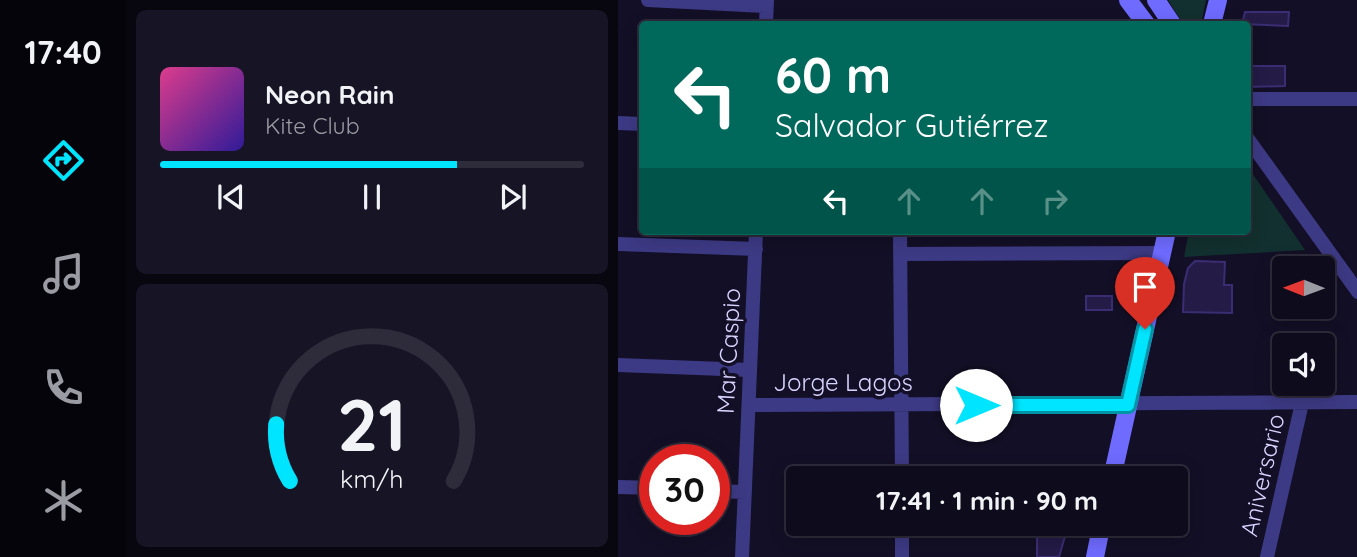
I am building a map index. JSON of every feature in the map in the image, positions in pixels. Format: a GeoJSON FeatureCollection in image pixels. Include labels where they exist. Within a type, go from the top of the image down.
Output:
{"type":"FeatureCollection","features":[{"type":"Feature","properties":{"kind":"main road"},"geometry":{"type":"LineString","coordinates":[[1128,0],[1144,21]]}},
{"type":"Feature","properties":{"kind":"main road"},"geometry":{"type":"LineString","coordinates":[[1156,0],[1170,21]]}},
{"type":"Feature","properties":{"kind":"main road"},"geometry":{"type":"LineString","coordinates":[[1213,21],[1218,0]]}},
{"type":"Feature","properties":{"kind":"main road"},"geometry":{"type":"LineString","coordinates":[[1115,466],[1167,235]]}},
{"type":"Feature","properties":{"kind":"main road"},"geometry":{"type":"LineString","coordinates":[[1095,557],[1099,536]]}},
{"type":"Feature","properties":{"kind":"street"},"geometry":{"type":"LineString","coordinates":[[648,0],[766,3],[766,21]]}},
{"type":"Feature","properties":{"kind":"street"},"geometry":{"type":"LineString","coordinates":[[1251,99],[1357,99]]}},
{"type":"Feature","properties":{"kind":"street"},"geometry":{"type":"LineString","coordinates":[[618,123],[639,124]]}},
{"type":"Feature","properties":{"kind":"street"},"geometry":{"type":"LineString","coordinates":[[1251,143],[1357,292]]}},
{"type":"Feature","properties":{"kind":"street","name":"Mar Caspio"},"geometry":{"type":"LineString","coordinates":[[742,557],[756,235]]}},
{"type":"Feature","properties":{"kind":"street"},"geometry":{"type":"LineString","coordinates":[[900,235],[902,466]]}},
{"type":"Feature","properties":{"kind":"street"},"geometry":{"type":"LineString","coordinates":[[618,244],[756,249]]}},
{"type":"Feature","properties":{"kind":"street"},"geometry":{"type":"LineString","coordinates":[[900,254],[1163,253]]}},
{"type":"Feature","properties":{"kind":"street"},"geometry":{"type":"LineString","coordinates":[[618,365],[750,370]]}},
{"type":"Feature","properties":{"kind":"street","name":"Jorge Lagos"},"geometry":{"type":"LineString","coordinates":[[749,405],[1357,402]]}},
{"type":"Feature","properties":{"kind":"street","name":"Aniversario"},"geometry":{"type":"LineString","coordinates":[[1267,557],[1302,403]]}},
{"type":"Feature","properties":{"kind":"street"},"geometry":{"type":"LineString","coordinates":[[618,487],[639,488]]}},
{"type":"Feature","properties":{"kind":"street"},"geometry":{"type":"LineString","coordinates":[[730,492],[745,492]]}},
{"type":"Feature","properties":{"kind":"street"},"geometry":{"type":"LineString","coordinates":[[902,536],[902,557]]}},
{"type":"Feature","properties":{"kind":"green space"},"geometry":{"type":"Polygon","coordinates":[[[1168,0],[1206,0],[1202,21],[1181,21],[1168,0]]]}},
{"type":"Feature","properties":{"kind":"green space"},"geometry":{"type":"Polygon","coordinates":[[[1251,171],[1305,250],[1184,257],[1188,235],[1251,235],[1251,171]]]}},
{"type":"Feature","properties":{"kind":"building"},"geometry":{"type":"Polygon","coordinates":[[[1245,12],[1289,12],[1288,26],[1251,24],[1251,21],[1243,21],[1245,12]]]}},
{"type":"Feature","properties":{"kind":"building"},"geometry":{"type":"Polygon","coordinates":[[[1251,66],[1285,66],[1285,86],[1251,87],[1251,66]]]}},
{"type":"Feature","properties":{"kind":"building"},"geometry":{"type":"Polygon","coordinates":[[[1195,261],[1225,262],[1224,285],[1232,285],[1232,313],[1183,312],[1184,284],[1188,268],[1195,261]]]}},
{"type":"Feature","properties":{"kind":"building"},"geometry":{"type":"Polygon","coordinates":[[[1086,296],[1112,296],[1112,310],[1086,310],[1086,296]]]}},
{"type":"Feature","properties":{"kind":"building"},"geometry":{"type":"Polygon","coordinates":[[[1037,536],[1065,536],[1059,557],[1037,557],[1037,536]]]}},
{"type":"Feature","properties":{"kind":"route"},"geometry":{"type":"LineString","coordinates":[[976,405],[1128,405],[1145,329]]}}]}
